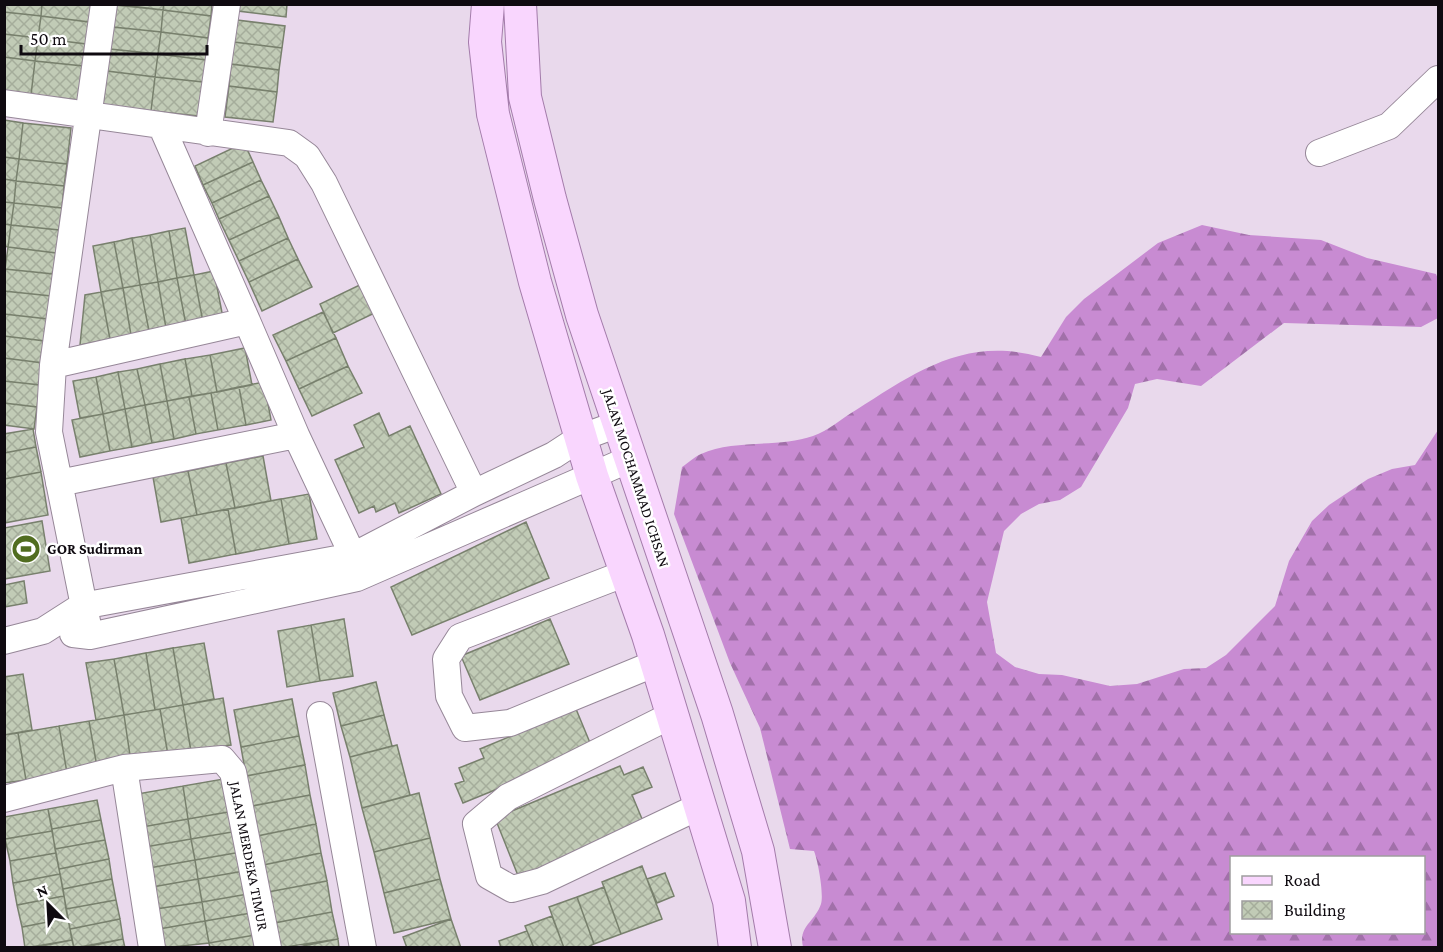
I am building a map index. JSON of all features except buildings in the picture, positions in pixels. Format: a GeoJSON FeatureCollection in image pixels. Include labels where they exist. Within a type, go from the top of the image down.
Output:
{"type":"FeatureCollection","features":[{"type":"Feature","properties":{"kind":"main road"},"geometry":{"type":"LineString","coordinates":[[489,4],[485,42],[493,114],[535,282],[580,438],[656,663],[729,901],[735,948]]}},
{"type":"Feature","properties":{"kind":"main road","name":"JALAN MOCHAMMAD ICHSAN"},"geometry":{"type":"LineString","coordinates":[[520,4],[525,97],[582,315],[721,726],[758,851],[775,948]]}},
{"type":"Feature","properties":{"kind":"street"},"geometry":{"type":"LineString","coordinates":[[90,636],[82,606],[49,432],[53,364],[105,4]]}},
{"type":"Feature","properties":{"kind":"street"},"geometry":{"type":"LineString","coordinates":[[208,133],[227,4]]}},
{"type":"Feature","properties":{"kind":"street"},"geometry":{"type":"LineString","coordinates":[[1318,153],[1389,126],[1433,92]]}},
{"type":"Feature","properties":{"kind":"street"},"geometry":{"type":"LineString","coordinates":[[4,103],[289,143],[307,156],[324,183],[474,493]]}},
{"type":"Feature","properties":{"kind":"street"},"geometry":{"type":"LineString","coordinates":[[161,125],[296,435],[353,556]]}},
{"type":"Feature","properties":{"kind":"street"},"geometry":{"type":"LineString","coordinates":[[53,364],[247,321]]}},
{"type":"Feature","properties":{"kind":"street"},"geometry":{"type":"LineString","coordinates":[[4,641],[43,631],[82,606],[353,556],[474,493],[554,455],[580,438],[618,424]]}},
{"type":"Feature","properties":{"kind":"street"},"geometry":{"type":"LineString","coordinates":[[59,483],[296,435]]}},
{"type":"Feature","properties":{"kind":"street"},"geometry":{"type":"LineString","coordinates":[[43,631],[90,636],[357,578],[630,459]]}},
{"type":"Feature","properties":{"kind":"street"},"geometry":{"type":"LineString","coordinates":[[626,573],[460,637],[446,659],[449,696],[465,728],[510,723],[656,663]]}},
{"type":"Feature","properties":{"kind":"street"},"geometry":{"type":"LineString","coordinates":[[320,715],[363,948]]}},
{"type":"Feature","properties":{"kind":"street"},"geometry":{"type":"LineString","coordinates":[[672,715],[508,797],[476,824],[489,876],[512,889],[542,881],[700,806]]}},
{"type":"Feature","properties":{"kind":"street","name":"JALAN MERDEKA TIMUR"},"geometry":{"type":"LineString","coordinates":[[4,799],[124,768],[222,759],[233,772],[268,948]]}},
{"type":"Feature","properties":{"kind":"street"},"geometry":{"type":"LineString","coordinates":[[124,768],[152,948]]}},
{"type":"Feature","properties":{"kind":"green space"},"geometry":{"type":"Polygon","coordinates":[[[1202,225],[1249,235],[1321,240],[1367,258],[1436,274],[1438,318],[1421,327],[1284,323],[1201,386],[1157,379],[1135,384],[1128,408],[1081,487],[1060,500],[1039,504],[1021,514],[1004,531],[987,602],[996,653],[1015,667],[1039,674],[1062,675],[1110,686],[1137,684],[1184,669],[1206,668],[1226,655],[1275,606],[1289,561],[1312,521],[1329,505],[1368,479],[1392,469],[1415,465],[1438,430],[1438,947],[803,947],[803,934],[822,899],[817,862],[814,851],[790,849],[760,728],[730,663],[674,514],[682,467],[698,455],[714,449],[800,440],[819,434],[900,382],[943,361],[966,354],[989,351],[1014,352],[1041,357],[1066,317],[1084,299],[1158,243],[1202,225]]]}},
{"type":"Feature","properties":{"kind":"place","name":"GOR Sudirman"},"geometry":{"type":"Point","coordinates":[26,549]}}]}
